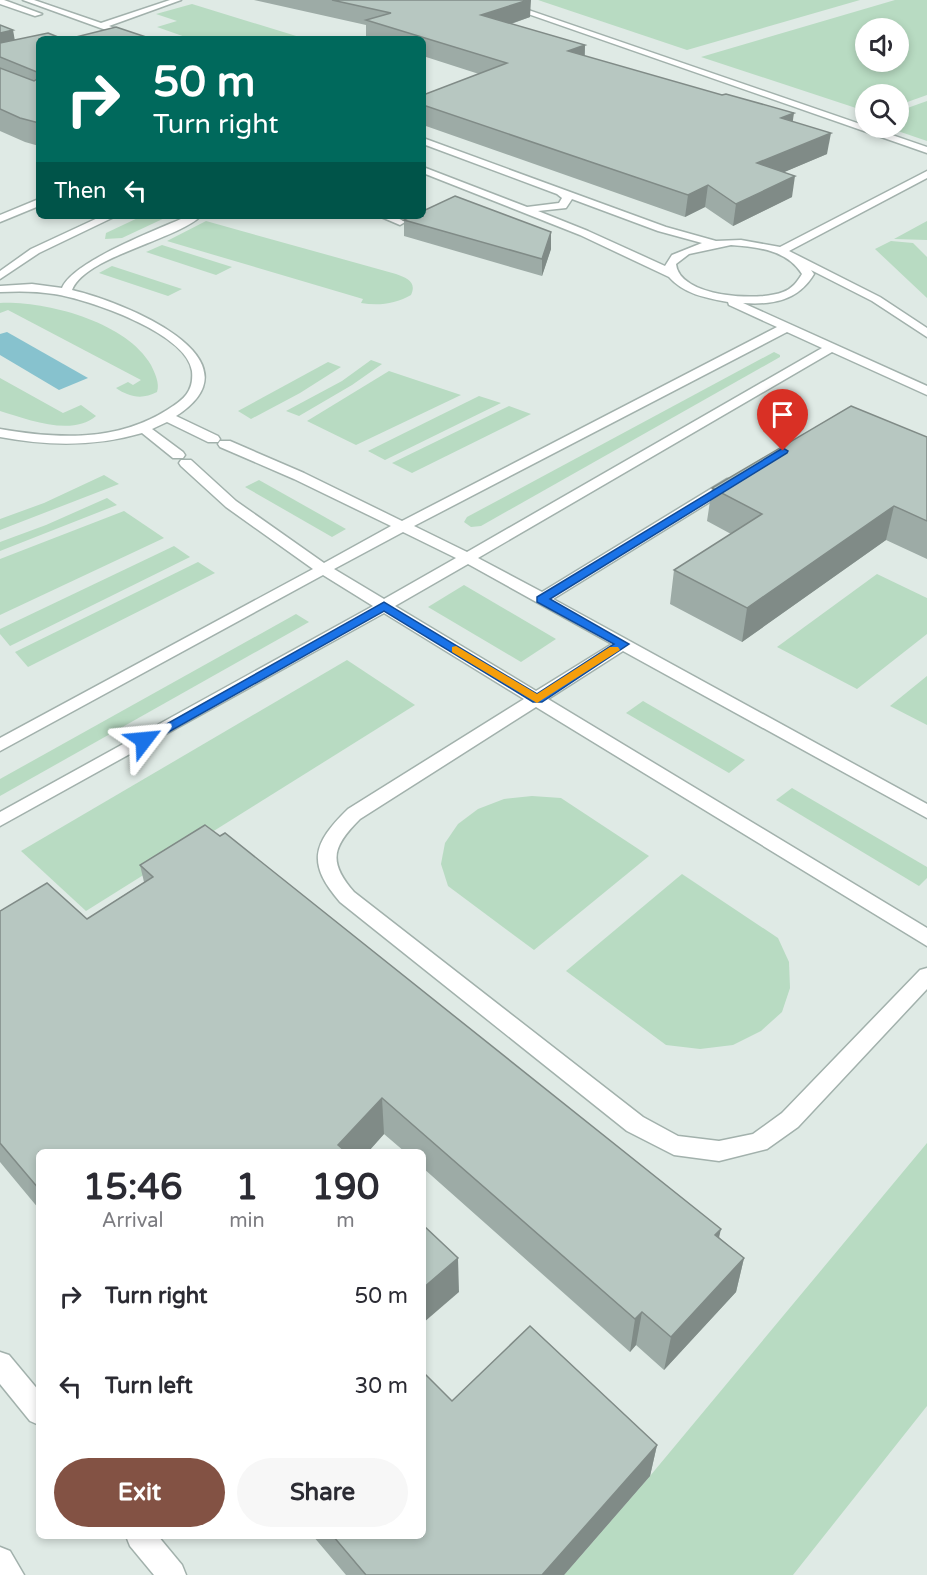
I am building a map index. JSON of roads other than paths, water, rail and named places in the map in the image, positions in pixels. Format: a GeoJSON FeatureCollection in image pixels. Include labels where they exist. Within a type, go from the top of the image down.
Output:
{"type":"FeatureCollection","features":[{"type":"Feature","properties":{"kind":"lane"},"geometry":{"type":"LineString","coordinates":[[27,0],[130,36]]}},
{"type":"Feature","properties":{"kind":"lane"},"geometry":{"type":"LineString","coordinates":[[101,26],[177,0]]}},
{"type":"Feature","properties":{"kind":"lane"},"geometry":{"type":"LineString","coordinates":[[492,0],[927,150]]}},
{"type":"Feature","properties":{"kind":"lane"},"geometry":{"type":"LineString","coordinates":[[0,1],[45,16]]}},
{"type":"Feature","properties":{"kind":"lane"},"geometry":{"type":"LineString","coordinates":[[426,142],[662,229],[714,243]]}},
{"type":"Feature","properties":{"kind":"lane"},"geometry":{"type":"LineString","coordinates":[[426,171],[621,248],[672,274],[690,288],[723,298],[927,391]]}},
{"type":"Feature","properties":{"kind":"lane"},"geometry":{"type":"LineString","coordinates":[[780,251],[927,174]]}},
{"type":"Feature","properties":{"kind":"lane"},"geometry":{"type":"LineString","coordinates":[[520,207],[542,210],[562,206],[568,198],[559,190]]}},
{"type":"Feature","properties":{"kind":"lane"},"geometry":{"type":"LineString","coordinates":[[0,219],[36,203]]}},
{"type":"Feature","properties":{"kind":"lane"},"geometry":{"type":"LineString","coordinates":[[0,276],[35,251],[104,219]]}},
{"type":"Feature","properties":{"kind":"lane"},"geometry":{"type":"LineString","coordinates":[[66,292],[70,282],[88,266],[190,219]]}},
{"type":"Feature","properties":{"kind":"lane"},"geometry":{"type":"LineString","coordinates":[[392,219],[400,222]]}},
{"type":"Feature","properties":{"kind":"lane"},"geometry":{"type":"LineString","coordinates":[[672,274],[671,266],[675,258],[690,249],[714,243],[748,243],[780,251],[824,271],[876,299],[927,333]]}},
{"type":"Feature","properties":{"kind":"lane"},"geometry":{"type":"LineString","coordinates":[[723,298],[765,299],[798,290],[806,282],[808,274],[804,265],[794,257]]}},
{"type":"Feature","properties":{"kind":"lane"},"geometry":{"type":"LineString","coordinates":[[0,289],[39,288],[66,292],[135,317],[184,346],[193,358],[198,371],[198,388],[189,400],[168,417],[143,428],[111,437],[61,442],[0,434]]}},
{"type":"Feature","properties":{"kind":"lane"},"geometry":{"type":"LineString","coordinates":[[0,746],[325,570],[401,526],[785,328]]}},
{"type":"Feature","properties":{"kind":"lane"},"geometry":{"type":"LineString","coordinates":[[0,820],[384,606],[831,348]]}},
{"type":"Feature","properties":{"kind":"lane"},"geometry":{"type":"LineString","coordinates":[[168,417],[299,476],[468,558],[927,812]]}},
{"type":"Feature","properties":{"kind":"lane"},"geometry":{"type":"LineString","coordinates":[[143,428],[182,459],[231,504],[325,570],[927,938]]}},
{"type":"Feature","properties":{"kind":"lane"},"geometry":{"type":"LineString","coordinates":[[542,599],[743,476]]}},
{"type":"Feature","properties":{"kind":"lane"},"geometry":{"type":"LineString","coordinates":[[623,644],[354,814],[335,832],[327,854],[330,877],[347,897],[635,1124],[674,1145],[718,1151],[759,1142],[790,1120],[927,976]]}},
{"type":"Feature","properties":{"kind":"lane"},"geometry":{"type":"LineString","coordinates":[[0,1364],[36,1408]]}},
{"type":"Feature","properties":{"kind":"lane"},"geometry":{"type":"LineString","coordinates":[[142,1539],[172,1575]]}},
{"type":"Feature","properties":{"kind":"lane"},"geometry":{"type":"LineString","coordinates":[[0,1561],[10,1575]]}},
{"type":"Feature","properties":{"kind":"water"},"geometry":{"type":"Polygon","coordinates":[[[7,332],[88,378],[59,390],[0,355],[0,334],[7,332]]]}}]}
